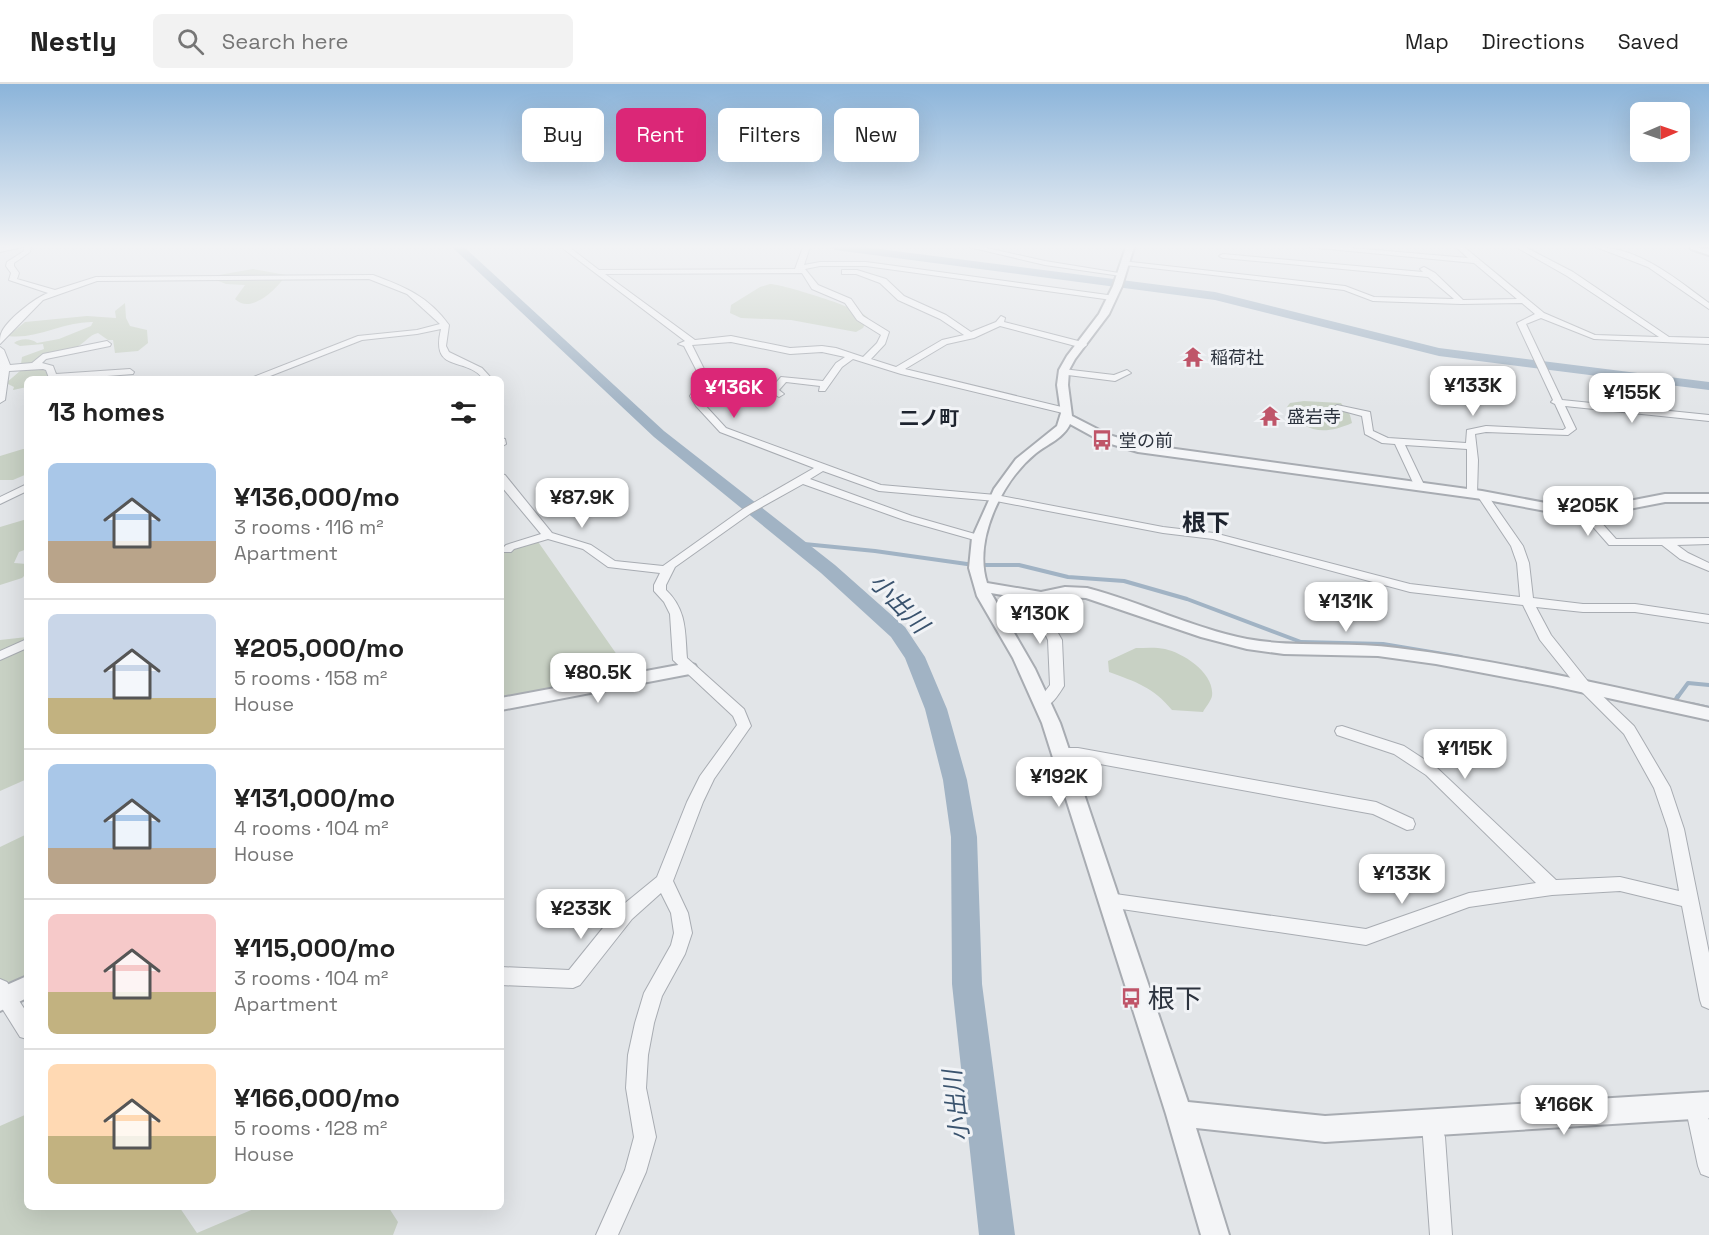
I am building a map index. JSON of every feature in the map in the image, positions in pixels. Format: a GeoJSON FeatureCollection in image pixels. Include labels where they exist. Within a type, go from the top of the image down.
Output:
{"type":"FeatureCollection","features":[{"type":"Feature","properties":{"kind":"street"},"geometry":{"type":"LineString","coordinates":[[0,340],[36,301]]}},
{"type":"Feature","properties":{"kind":"street"},"geometry":{"type":"LineString","coordinates":[[421,301],[439,316],[445,325],[441,347],[443,350],[459,361],[482,370],[486,376]]}},
{"type":"Feature","properties":{"kind":"street"},"geometry":{"type":"LineString","coordinates":[[633,301],[687,343],[705,379],[695,396],[699,404],[723,430],[879,488],[996,498],[1163,530],[1214,536],[1410,588],[1583,608],[1635,608],[1709,619]]}},
{"type":"Feature","properties":{"kind":"street"},"geometry":{"type":"LineString","coordinates":[[847,301],[860,318],[886,334],[881,344],[865,360]]}},
{"type":"Feature","properties":{"kind":"street"},"geometry":{"type":"LineString","coordinates":[[907,301],[943,317],[971,336]]}},
{"type":"Feature","properties":{"kind":"street"},"geometry":{"type":"LineString","coordinates":[[1111,301],[1098,325],[1070,359],[1063,372],[1061,388],[1067,415],[1056,434],[1019,462],[996,498],[978,538],[976,568],[980,586],[989,606],[1024,661],[1044,702],[1179,1114],[1215,1235]]}},
{"type":"Feature","properties":{"kind":"street"},"geometry":{"type":"LineString","coordinates":[[1423,301],[1524,301],[1541,315],[1594,337],[1709,340]]}},
{"type":"Feature","properties":{"kind":"street"},"geometry":{"type":"LineString","coordinates":[[1610,301],[1666,338]]}},
{"type":"Feature","properties":{"kind":"street"},"geometry":{"type":"LineString","coordinates":[[1541,315],[1521,323],[1556,402],[1571,429],[1565,433],[1486,429],[1470,432],[1477,494],[1517,546],[1523,563],[1527,601],[1545,637],[1585,687],[1629,730],[1662,787],[1676,829],[1709,1000]]}},
{"type":"Feature","properties":{"kind":"street"},"geometry":{"type":"LineString","coordinates":[[897,370],[945,342],[971,336],[1000,321],[1083,345]]}},
{"type":"Feature","properties":{"kind":"street"},"geometry":{"type":"LineString","coordinates":[[261,376],[361,338],[417,332],[445,325]]}},
{"type":"Feature","properties":{"kind":"street"},"geometry":{"type":"LineString","coordinates":[[687,343],[731,339],[790,351],[822,350],[852,356],[1067,415],[1105,438],[1138,448],[1477,494],[1586,512],[1665,498],[1709,498]]}},
{"type":"Feature","properties":{"kind":"street"},"geometry":{"type":"LineString","coordinates":[[35,365],[43,357],[107,344]]}},
{"type":"Feature","properties":{"kind":"street"},"geometry":{"type":"LineString","coordinates":[[0,350],[5,357],[0,400]]}},
{"type":"Feature","properties":{"kind":"street"},"geometry":{"type":"LineString","coordinates":[[779,394],[774,391],[784,379],[824,387],[839,365],[852,356]]}},
{"type":"Feature","properties":{"kind":"street"},"geometry":{"type":"LineString","coordinates":[[2,369],[35,365],[50,368],[52,376]]}},
{"type":"Feature","properties":{"kind":"street"},"geometry":{"type":"LineString","coordinates":[[71,376],[130,372]]}},
{"type":"Feature","properties":{"kind":"street"},"geometry":{"type":"LineString","coordinates":[[1063,372],[1115,378],[1126,373]]}},
{"type":"Feature","properties":{"kind":"street"},"geometry":{"type":"LineString","coordinates":[[1556,402],[1709,418]]}},
{"type":"Feature","properties":{"kind":"street"},"geometry":{"type":"LineString","coordinates":[[1337,408],[1367,414],[1368,432],[1386,441],[1472,447]]}},
{"type":"Feature","properties":{"kind":"street"},"geometry":{"type":"LineString","coordinates":[[1399,442],[1420,487]]}},
{"type":"Feature","properties":{"kind":"street"},"geometry":{"type":"LineString","coordinates":[[504,976],[573,979],[614,927],[651,889],[664,882],[695,802],[708,776],[744,726],[739,713],[680,660],[677,613],[674,603],[660,591],[666,570],[751,508],[822,467]]}},
{"type":"Feature","properties":{"kind":"street"},"geometry":{"type":"LineString","coordinates":[[801,480],[908,518],[978,538]]}},
{"type":"Feature","properties":{"kind":"street"},"geometry":{"type":"LineString","coordinates":[[504,483],[548,535],[587,547],[612,564],[666,570]]}},
{"type":"Feature","properties":{"kind":"street"},"geometry":{"type":"LineString","coordinates":[[0,501],[24,489]]}},
{"type":"Feature","properties":{"kind":"street"},"geometry":{"type":"LineString","coordinates":[[1586,512],[1613,543],[1709,541]]}},
{"type":"Feature","properties":{"kind":"street"},"geometry":{"type":"LineString","coordinates":[[507,550],[548,535]]}},
{"type":"Feature","properties":{"kind":"street"},"geometry":{"type":"LineString","coordinates":[[1665,542],[1684,556],[1709,567]]}},
{"type":"Feature","properties":{"kind":"street"},"geometry":{"type":"LineString","coordinates":[[980,586],[1043,596],[1065,592],[1087,593],[1220,637],[1269,648],[1393,652],[1585,687],[1709,714]]}},
{"type":"Feature","properties":{"kind":"street"},"geometry":{"type":"LineString","coordinates":[[1043,596],[1044,619],[1055,640],[1057,686],[1044,702]]}},
{"type":"Feature","properties":{"kind":"street"},"geometry":{"type":"LineString","coordinates":[[0,656],[24,644]]}},
{"type":"Feature","properties":{"kind":"street"},"geometry":{"type":"LineString","coordinates":[[504,703],[688,669]]}},
{"type":"Feature","properties":{"kind":"street"},"geometry":{"type":"LineString","coordinates":[[1342,730],[1399,750],[1431,771],[1552,888]]}},
{"type":"Feature","properties":{"kind":"street"},"geometry":{"type":"LineString","coordinates":[[1062,754],[1078,754],[1376,808],[1407,824]]}},
{"type":"Feature","properties":{"kind":"street"},"geometry":{"type":"LineString","coordinates":[[607,1235],[645,1137],[636,1088],[639,1053],[647,1011],[654,987],[678,949],[683,935],[682,923],[664,882]]}},
{"type":"Feature","properties":{"kind":"street"},"geometry":{"type":"LineString","coordinates":[[1108,900],[1366,937],[1469,900],[1552,888],[1620,884],[1688,900]]}},
{"type":"Feature","properties":{"kind":"street"},"geometry":{"type":"LineString","coordinates":[[24,988],[2,995],[24,1026]]}},
{"type":"Feature","properties":{"kind":"street"},"geometry":{"type":"LineString","coordinates":[[1179,1114],[1325,1129],[1702,1105],[1709,1166]]}},
{"type":"Feature","properties":{"kind":"street"},"geometry":{"type":"LineString","coordinates":[[1430,1124],[1434,1137],[1441,1235]]}},
{"type":"Feature","properties":{"kind":"shaded area"},"geometry":{"type":"Polygon","coordinates":[[[238,301],[259,301],[249,304],[238,301]]]}},
{"type":"Feature","properties":{"kind":"shaded area"},"geometry":{"type":"Polygon","coordinates":[[[738,301],[831,301],[868,318],[863,328],[856,332],[791,320],[741,318],[730,313],[731,305],[738,301]]]}},
{"type":"Feature","properties":{"kind":"shaded area"},"geometry":{"type":"Polygon","coordinates":[[[125,303],[126,318],[130,326],[147,330],[148,343],[138,351],[115,353],[113,340],[108,340],[98,333],[72,349],[43,357],[31,363],[34,366],[53,368],[59,376],[24,376],[24,388],[13,390],[14,387],[6,383],[20,371],[22,357],[44,349],[43,344],[20,346],[14,343],[16,341],[29,339],[37,343],[59,339],[91,326],[93,322],[72,324],[19,337],[8,336],[25,322],[87,316],[116,318],[115,311],[125,303]]]}},
{"type":"Feature","properties":{"kind":"shaded area"},"geometry":{"type":"Polygon","coordinates":[[[1304,401],[1341,403],[1350,415],[1352,423],[1324,430],[1308,427],[1301,423],[1287,407],[1290,403],[1304,401]]]}},
{"type":"Feature","properties":{"kind":"shaded area"},"geometry":{"type":"Polygon","coordinates":[[[24,449],[24,475],[13,480],[0,480],[0,456],[24,449]]]}},
{"type":"Feature","properties":{"kind":"shaded area"},"geometry":{"type":"Polygon","coordinates":[[[24,520],[24,550],[19,552],[14,563],[24,564],[24,576],[0,585],[0,527],[24,520]]]}},
{"type":"Feature","properties":{"kind":"shaded area"},"geometry":{"type":"Polygon","coordinates":[[[534,536],[629,672],[504,697],[504,550],[507,546],[534,536]]]}},
{"type":"Feature","properties":{"kind":"shaded area"},"geometry":{"type":"Polygon","coordinates":[[[24,637],[24,780],[0,791],[0,640],[24,637]]]}},
{"type":"Feature","properties":{"kind":"shaded area"},"geometry":{"type":"Polygon","coordinates":[[[1136,648],[1165,649],[1196,665],[1212,688],[1212,696],[1203,712],[1172,710],[1151,691],[1136,682],[1109,672],[1108,661],[1136,648]]]}},
{"type":"Feature","properties":{"kind":"shaded area"},"geometry":{"type":"Polygon","coordinates":[[[24,835],[24,981],[0,993],[0,847],[24,835]]]}},
{"type":"Feature","properties":{"kind":"shaded area"},"geometry":{"type":"Polygon","coordinates":[[[24,1115],[24,1210],[181,1210],[197,1233],[251,1210],[390,1210],[398,1222],[393,1235],[0,1235],[0,1126],[24,1115]]]}},
{"type":"Feature","properties":{"kind":"waterway","name":"小出川"},"geometry":{"type":"LineString","coordinates":[[515,301],[659,434],[828,569],[898,632],[915,657],[936,709],[955,780],[964,837],[967,984],[997,1235]]}},
{"type":"Feature","properties":{"kind":"waterway"},"geometry":{"type":"LineString","coordinates":[[1234,301],[1439,352],[1709,386]]}},
{"type":"Feature","properties":{"kind":"waterway"},"geometry":{"type":"LineString","coordinates":[[794,543],[875,551],[974,565]]}},
{"type":"Feature","properties":{"kind":"waterway"},"geometry":{"type":"LineString","coordinates":[[981,565],[1019,565],[1068,577],[1124,581],[1187,599],[1301,642],[1383,644],[1461,657]]}},
{"type":"Feature","properties":{"kind":"waterway"},"geometry":{"type":"LineString","coordinates":[[1677,698],[1688,683],[1709,685]]}},
{"type":"Feature","properties":{"kind":"waterway"},"geometry":{"type":"LineString","coordinates":[[1675,701],[1678,696]]}},
{"type":"Feature","properties":{"kind":"waterway"},"geometry":{"type":"LineString","coordinates":[[1689,704],[1709,708]]}},
{"type":"Feature","properties":{"kind":"place","name":"稲荷社"},"geometry":{"type":"Point","coordinates":[1193,357]}},
{"type":"Feature","properties":{"kind":"place","name":"盛岩寺"},"geometry":{"type":"Point","coordinates":[1270,416]}},
{"type":"Feature","properties":{"kind":"place","name":"堂の前"},"geometry":{"type":"Point","coordinates":[1102,440]}},
{"type":"Feature","properties":{"kind":"place","name":"根下"},"geometry":{"type":"Point","coordinates":[1131,998]}},
{"type":"Feature","properties":{"kind":"district","name":"二ノ町"},"geometry":{"type":"Point","coordinates":[929,418]}},
{"type":"Feature","properties":{"kind":"district","name":"根下"},"geometry":{"type":"Point","coordinates":[1206,522]}}]}
